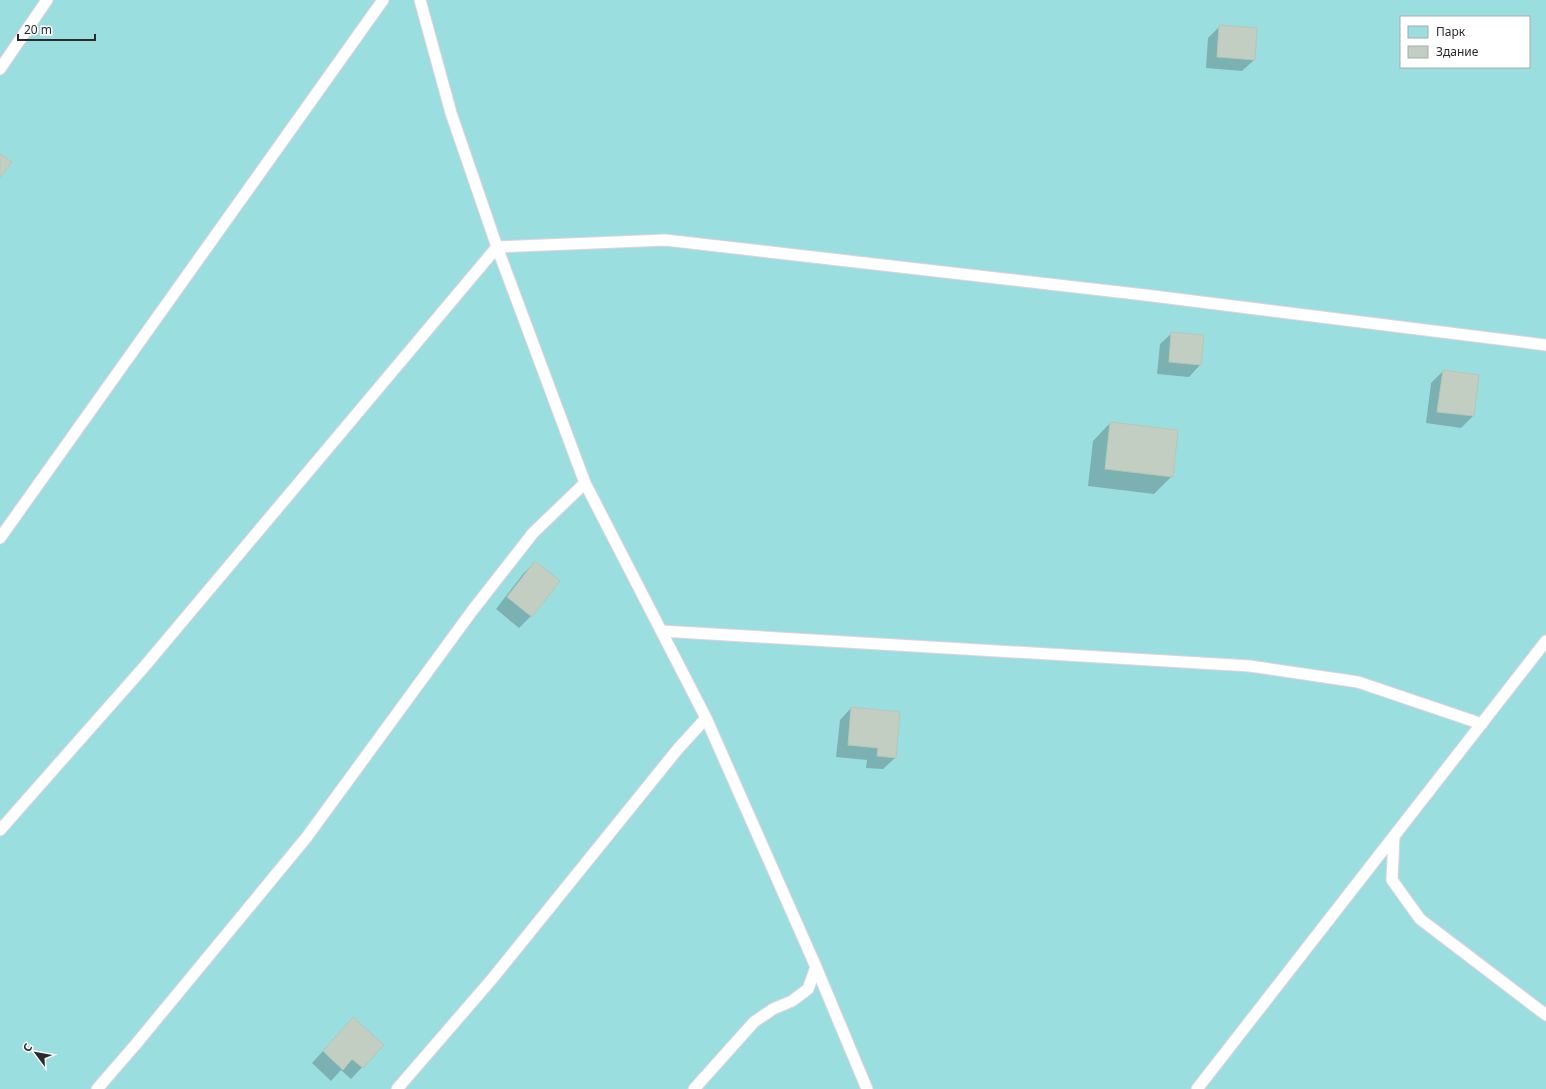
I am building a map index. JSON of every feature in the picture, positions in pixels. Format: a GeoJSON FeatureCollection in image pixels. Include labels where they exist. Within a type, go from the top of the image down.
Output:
{"type":"FeatureCollection","features":[{"type":"Feature","properties":{"kind":"lane"},"geometry":{"type":"LineString","coordinates":[[0,69],[47,0]]}},
{"type":"Feature","properties":{"kind":"lane"},"geometry":{"type":"LineString","coordinates":[[0,538],[383,0]]}},
{"type":"Feature","properties":{"kind":"lane"},"geometry":{"type":"LineString","coordinates":[[420,0],[451,113],[497,248],[585,483],[706,718],[816,967],[867,1089]]}},
{"type":"Feature","properties":{"kind":"lane"},"geometry":{"type":"LineString","coordinates":[[0,830],[144,667],[497,248],[665,240],[1145,295],[1546,345]]}},
{"type":"Feature","properties":{"kind":"lane"},"geometry":{"type":"LineString","coordinates":[[97,1089],[306,838],[472,612],[533,533],[585,483]]}},
{"type":"Feature","properties":{"kind":"lane"},"geometry":{"type":"LineString","coordinates":[[662,631],[1250,666],[1358,682],[1482,724]]}},
{"type":"Feature","properties":{"kind":"lane"},"geometry":{"type":"LineString","coordinates":[[1197,1089],[1546,641]]}},
{"type":"Feature","properties":{"kind":"lane"},"geometry":{"type":"LineString","coordinates":[[396,1089],[492,979],[677,750],[706,718]]}},
{"type":"Feature","properties":{"kind":"lane"},"geometry":{"type":"LineString","coordinates":[[1394,836],[1392,880],[1420,919],[1546,1015]]}},
{"type":"Feature","properties":{"kind":"lane"},"geometry":{"type":"LineString","coordinates":[[694,1089],[754,1022],[773,1009],[792,1001],[808,989],[816,967]]}},
{"type":"Feature","properties":{"kind":"green space"},"geometry":{"type":"Polygon","coordinates":[[[0,0],[1546,0],[1546,1089],[0,1089],[0,0]]]}},
{"type":"Feature","properties":{"kind":"building"},"geometry":{"type":"Polygon","coordinates":[[[1219,25],[1257,28],[1255,60],[1217,57],[1219,25]]]}},
{"type":"Feature","properties":{"kind":"building"},"geometry":{"type":"Polygon","coordinates":[[[0,154],[12,162],[0,178],[0,154]]]}},
{"type":"Feature","properties":{"kind":"building"},"geometry":{"type":"Polygon","coordinates":[[[1171,332],[1204,335],[1201,365],[1169,362],[1171,332]]]}},
{"type":"Feature","properties":{"kind":"building"},"geometry":{"type":"Polygon","coordinates":[[[1443,370],[1479,375],[1474,416],[1437,412],[1443,370]]]}},
{"type":"Feature","properties":{"kind":"building"},"geometry":{"type":"Polygon","coordinates":[[[1110,422],[1178,430],[1173,477],[1105,469],[1110,422]]]}},
{"type":"Feature","properties":{"kind":"building"},"geometry":{"type":"Polygon","coordinates":[[[535,561],[560,581],[532,617],[507,597],[535,561]]]}},
{"type":"Feature","properties":{"kind":"building"},"geometry":{"type":"Polygon","coordinates":[[[851,707],[900,712],[896,758],[877,756],[878,748],[848,745],[851,707]]]}},
{"type":"Feature","properties":{"kind":"building"},"geometry":{"type":"Polygon","coordinates":[[[353,1017],[384,1045],[363,1068],[352,1059],[343,1070],[323,1051],[353,1017]]]}}]}
